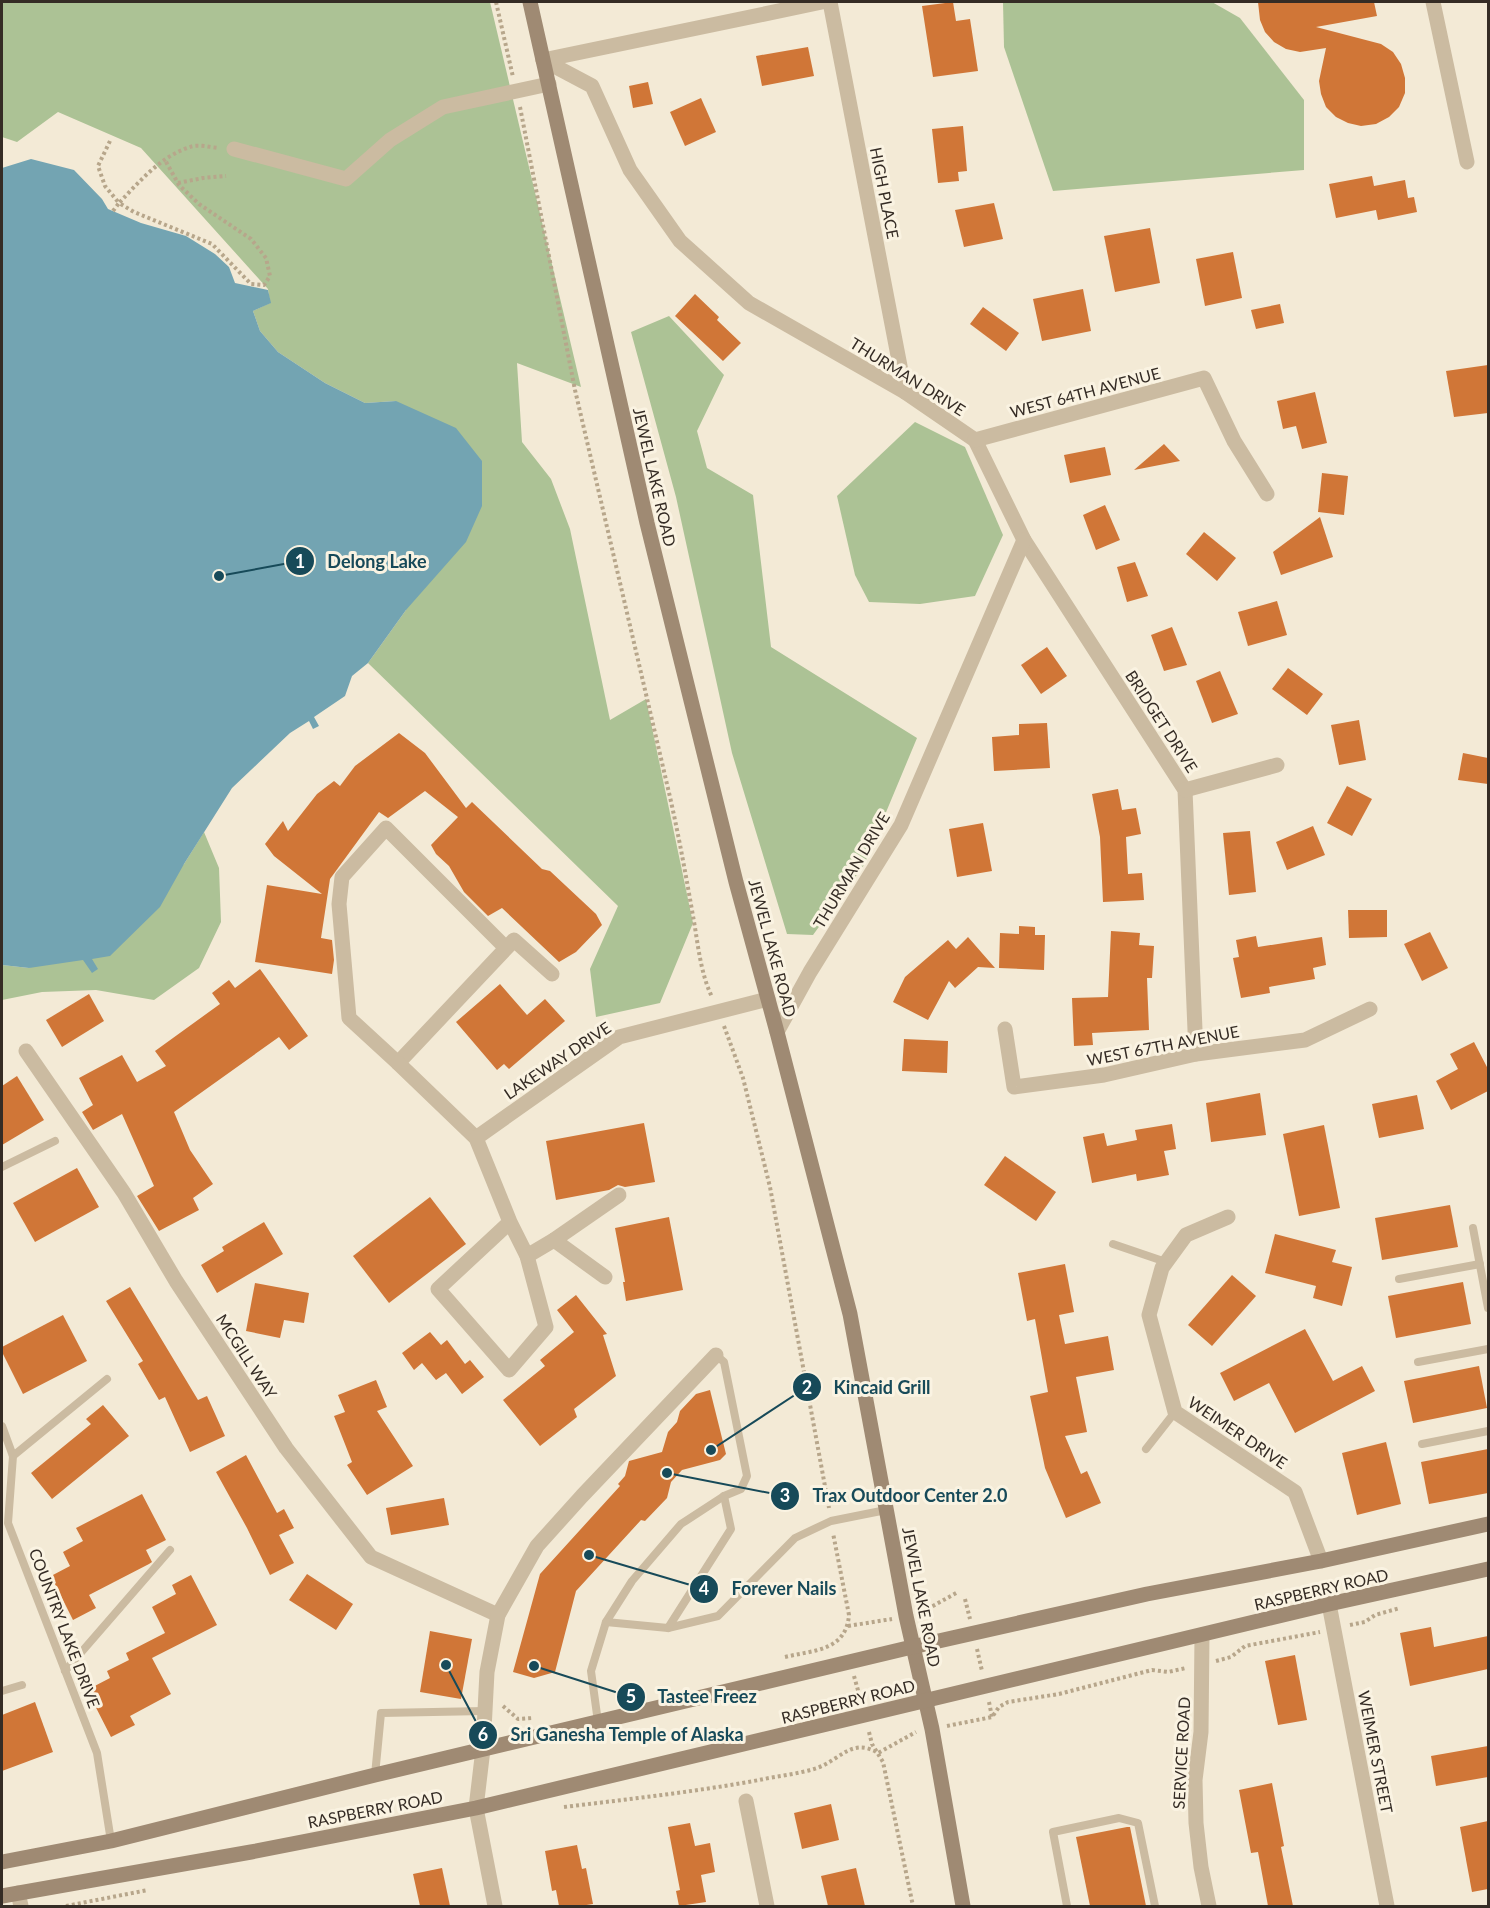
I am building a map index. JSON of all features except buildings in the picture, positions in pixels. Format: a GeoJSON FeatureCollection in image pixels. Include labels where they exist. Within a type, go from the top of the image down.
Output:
{"type":"FeatureCollection","features":[{"type":"Feature","properties":{"kind":"main road","name":"JEWEL LAKE ROAD"},"geometry":{"type":"LineString","coordinates":[[530,2],[647,523],[736,882],[850,1314],[912,1647],[932,1729],[963,1906]]}},
{"type":"Feature","properties":{"kind":"main road","name":"RASPBERRY ROAD"},"geometry":{"type":"LineString","coordinates":[[2,1862],[111,1841],[375,1775],[973,1633],[1147,1594],[1321,1561],[1488,1524]]}},
{"type":"Feature","properties":{"kind":"main road","name":"RASPBERRY ROAD"},"geometry":{"type":"LineString","coordinates":[[2,1896],[19,1900],[476,1808],[925,1700],[1488,1569]]}},
{"type":"Feature","properties":{"kind":"street"},"geometry":{"type":"LineString","coordinates":[[543,60],[822,2]]}},
{"type":"Feature","properties":{"kind":"street","name":"HIGH PLACE"},"geometry":{"type":"LineString","coordinates":[[830,2],[905,392]]}},
{"type":"Feature","properties":{"kind":"street"},"geometry":{"type":"LineString","coordinates":[[1433,2],[1467,162]]}},
{"type":"Feature","properties":{"kind":"street","name":"THURMAN DRIVE"},"geometry":{"type":"LineString","coordinates":[[543,60],[592,86],[630,170],[680,241],[749,303],[905,392],[975,440],[1024,540],[901,825],[810,972],[777,1032]]}},
{"type":"Feature","properties":{"kind":"street"},"geometry":{"type":"LineString","coordinates":[[234,149],[346,179],[390,140],[443,107],[549,84]]}},
{"type":"Feature","properties":{"kind":"street","name":"WEST 64TH AVENUE"},"geometry":{"type":"LineString","coordinates":[[975,440],[1204,378],[1234,441],[1267,494]]}},
{"type":"Feature","properties":{"kind":"street","name":"BRIDGET DRIVE"},"geometry":{"type":"LineString","coordinates":[[1024,540],[1185,790],[1196,1054]]}},
{"type":"Feature","properties":{"kind":"street"},"geometry":{"type":"LineString","coordinates":[[1185,790],[1277,765]]}},
{"type":"Feature","properties":{"kind":"street"},"geometry":{"type":"LineString","coordinates":[[506,948],[386,828],[342,877],[339,904],[349,1018],[476,1138],[510,1222],[527,1256],[546,1327],[509,1370],[438,1288],[510,1222]]}},
{"type":"Feature","properties":{"kind":"street"},"geometry":{"type":"LineString","coordinates":[[398,1062],[514,940],[552,975]]}},
{"type":"Feature","properties":{"kind":"street","name":"LAKEWAY DRIVE"},"geometry":{"type":"LineString","coordinates":[[476,1138],[619,1037],[768,999]]}},
{"type":"Feature","properties":{"kind":"street","name":"WEST 67TH AVENUE"},"geometry":{"type":"LineString","coordinates":[[1005,1029],[1014,1087],[1104,1075],[1196,1054],[1305,1040],[1370,1009]]}},
{"type":"Feature","properties":{"kind":"street","name":"MCGILL WAY"},"geometry":{"type":"LineString","coordinates":[[26,1051],[124,1193],[176,1281],[286,1448],[371,1557],[498,1615]]}},
{"type":"Feature","properties":{"kind":"street"},"geometry":{"type":"LineString","coordinates":[[527,1256],[619,1195]]}},
{"type":"Feature","properties":{"kind":"street","name":"WEIMER DRIVE"},"geometry":{"type":"LineString","coordinates":[[1228,1217],[1186,1235],[1162,1268],[1149,1316],[1175,1412],[1295,1492],[1321,1561]]}},
{"type":"Feature","properties":{"kind":"street"},"geometry":{"type":"LineString","coordinates":[[554,1240],[605,1277]]}},
{"type":"Feature","properties":{"kind":"street"},"geometry":{"type":"LineString","coordinates":[[495,1906],[476,1808],[483,1749],[487,1672],[498,1615],[537,1546],[716,1355]]}},
{"type":"Feature","properties":{"kind":"street","name":"WEIMER STREET"},"geometry":{"type":"LineString","coordinates":[[1329,1605],[1388,1906]]}},
{"type":"Feature","properties":{"kind":"street","name":"SERVICE ROAD"},"geometry":{"type":"LineString","coordinates":[[1202,1635],[1201,1732],[1195,1780],[1195,1812],[1201,1867],[1209,1906]]}},
{"type":"Feature","properties":{"kind":"street"},"geometry":{"type":"LineString","coordinates":[[746,1801],[767,1906]]}},
{"type":"Feature","properties":{"kind":"lane"},"geometry":{"type":"LineString","coordinates":[[2,1167],[56,1141]]}},
{"type":"Feature","properties":{"kind":"lane"},"geometry":{"type":"LineString","coordinates":[[1473,1228],[1488,1308]]}},
{"type":"Feature","properties":{"kind":"lane"},"geometry":{"type":"LineString","coordinates":[[1113,1244],[1166,1262]]}},
{"type":"Feature","properties":{"kind":"lane"},"geometry":{"type":"LineString","coordinates":[[1400,1279],[1480,1264]]}},
{"type":"Feature","properties":{"kind":"lane"},"geometry":{"type":"LineString","coordinates":[[1418,1362],[1488,1349]]}},
{"type":"Feature","properties":{"kind":"lane"},"geometry":{"type":"LineString","coordinates":[[598,1722],[591,1671],[606,1622],[632,1581],[681,1524],[724,1496],[741,1489],[747,1476],[724,1362],[716,1355]]}},
{"type":"Feature","properties":{"kind":"lane"},"geometry":{"type":"LineString","coordinates":[[13,1456],[107,1379]]}},
{"type":"Feature","properties":{"kind":"lane"},"geometry":{"type":"LineString","coordinates":[[1146,1449],[1175,1412]]}},
{"type":"Feature","properties":{"kind":"lane","name":"COUNTRY LAKE DRIVE"},"geometry":{"type":"LineString","coordinates":[[2,1426],[13,1456],[8,1523],[97,1753],[111,1841]]}},
{"type":"Feature","properties":{"kind":"lane"},"geometry":{"type":"LineString","coordinates":[[1422,1444],[1488,1431]]}},
{"type":"Feature","properties":{"kind":"lane"},"geometry":{"type":"LineString","coordinates":[[668,1628],[731,1529],[724,1496]]}},
{"type":"Feature","properties":{"kind":"lane"},"geometry":{"type":"LineString","coordinates":[[606,1622],[668,1628],[718,1616],[795,1538],[831,1521],[886,1510]]}},
{"type":"Feature","properties":{"kind":"lane"},"geometry":{"type":"LineString","coordinates":[[65,1671],[170,1550]]}},
{"type":"Feature","properties":{"kind":"lane"},"geometry":{"type":"LineString","coordinates":[[2,1691],[22,1684]]}},
{"type":"Feature","properties":{"kind":"lane"},"geometry":{"type":"LineString","coordinates":[[375,1775],[381,1713],[485,1711]]}},
{"type":"Feature","properties":{"kind":"lane"},"geometry":{"type":"LineString","coordinates":[[1067,1906],[1053,1832],[1119,1818],[1138,1822],[1155,1906]]}},
{"type":"Feature","properties":{"kind":"path"},"geometry":{"type":"LineString","coordinates":[[496,2],[516,90],[575,390],[674,816],[700,956],[708,988],[743,1078],[770,1187],[849,1615],[848,1626],[837,1643],[780,1659]]}},
{"type":"Feature","properties":{"kind":"path"},"geometry":{"type":"LineString","coordinates":[[110,141],[98,166],[105,186],[119,203],[134,212],[212,244],[251,284],[264,285],[270,276],[266,258],[251,239],[199,204],[178,183],[165,160]]}},
{"type":"Feature","properties":{"kind":"path"},"geometry":{"type":"LineString","coordinates":[[113,211],[156,166],[191,146],[234,149]]}},
{"type":"Feature","properties":{"kind":"path"},"geometry":{"type":"LineString","coordinates":[[178,183],[226,176]]}},
{"type":"Feature","properties":{"kind":"path"},"geometry":{"type":"LineString","coordinates":[[965,1599],[992,1717]]}},
{"type":"Feature","properties":{"kind":"path"},"geometry":{"type":"LineString","coordinates":[[878,1753],[918,1732],[992,1717],[999,1707],[1008,1702],[1059,1694],[1152,1670],[1168,1672],[1202,1664],[1231,1657],[1245,1646],[1365,1622],[1375,1615],[1407,1606]]}},
{"type":"Feature","properties":{"kind":"path"},"geometry":{"type":"LineString","coordinates":[[844,1635],[872,1744],[883,1762],[913,1906]]}},
{"type":"Feature","properties":{"kind":"path"},"geometry":{"type":"LineString","coordinates":[[500,1698],[502,1706],[518,1719],[536,1718]]}},
{"type":"Feature","properties":{"kind":"path"},"geometry":{"type":"LineString","coordinates":[[555,1808],[652,1798],[818,1768],[853,1748],[872,1744]]}},
{"type":"Feature","properties":{"kind":"path"},"geometry":{"type":"LineString","coordinates":[[862,1746],[878,1753]]}},
{"type":"Feature","properties":{"kind":"path"},"geometry":{"type":"LineString","coordinates":[[66,1906],[152,1889]]}},
{"type":"Feature","properties":{"kind":"green space"},"geometry":{"type":"Polygon","coordinates":[[[2,2],[490,2],[581,387],[517,363],[522,442],[551,479],[570,529],[610,720],[646,699],[693,923],[660,1003],[596,1017],[590,969],[618,906],[368,663],[406,610],[396,401],[365,403],[325,383],[278,352],[260,331],[253,311],[270,303],[268,289],[141,148],[58,112],[17,142],[2,137],[2,2]]]}},
{"type":"Feature","properties":{"kind":"green space"},"geometry":{"type":"Polygon","coordinates":[[[1003,2],[1212,2],[1240,18],[1304,100],[1304,170],[1053,191],[1004,47],[1003,2]]]}},
{"type":"Feature","properties":{"kind":"green space"},"geometry":{"type":"Polygon","coordinates":[[[669,316],[724,375],[697,431],[707,468],[753,495],[771,647],[917,738],[864,865],[813,935],[787,934],[732,753],[676,497],[631,332],[669,316]]]}},
{"type":"Feature","properties":{"kind":"green space"},"geometry":{"type":"Polygon","coordinates":[[[915,422],[965,447],[1003,535],[975,596],[920,604],[869,602],[855,575],[837,496],[915,422]]]}},
{"type":"Feature","properties":{"kind":"green space"},"geometry":{"type":"Polygon","coordinates":[[[204,832],[219,868],[221,922],[199,968],[154,1000],[96,990],[42,992],[2,1000],[2,965],[29,968],[184,864],[204,832]]]}},
{"type":"Feature","properties":{"kind":"water"},"geometry":{"type":"Polygon","coordinates":[[[31,159],[74,170],[102,199],[108,209],[141,223],[186,236],[215,254],[229,267],[235,283],[268,290],[271,303],[253,311],[260,331],[278,352],[325,383],[365,403],[396,401],[456,428],[482,461],[482,506],[466,542],[406,610],[368,663],[352,676],[345,696],[314,717],[319,726],[313,729],[309,721],[290,733],[232,788],[160,907],[110,956],[92,959],[98,969],[92,973],[83,960],[29,968],[2,965],[2,168],[31,159]]]}},
{"type":"Feature","properties":{"kind":"place","name":"Delong Lake"},"geometry":{"type":"Point","coordinates":[219,576]}},
{"type":"Feature","properties":{"kind":"place","name":"Kincaid Grill"},"geometry":{"type":"Point","coordinates":[711,1450]}},
{"type":"Feature","properties":{"kind":"place","name":"Trax Outdoor Center 2.0"},"geometry":{"type":"Point","coordinates":[667,1473]}},
{"type":"Feature","properties":{"kind":"place","name":"Forever Nails"},"geometry":{"type":"Point","coordinates":[589,1555]}},
{"type":"Feature","properties":{"kind":"place","name":"Sri Ganesha Temple of Alaska"},"geometry":{"type":"Point","coordinates":[446,1665]}},
{"type":"Feature","properties":{"kind":"place","name":"Tastee Freez"},"geometry":{"type":"Point","coordinates":[534,1666]}}]}
